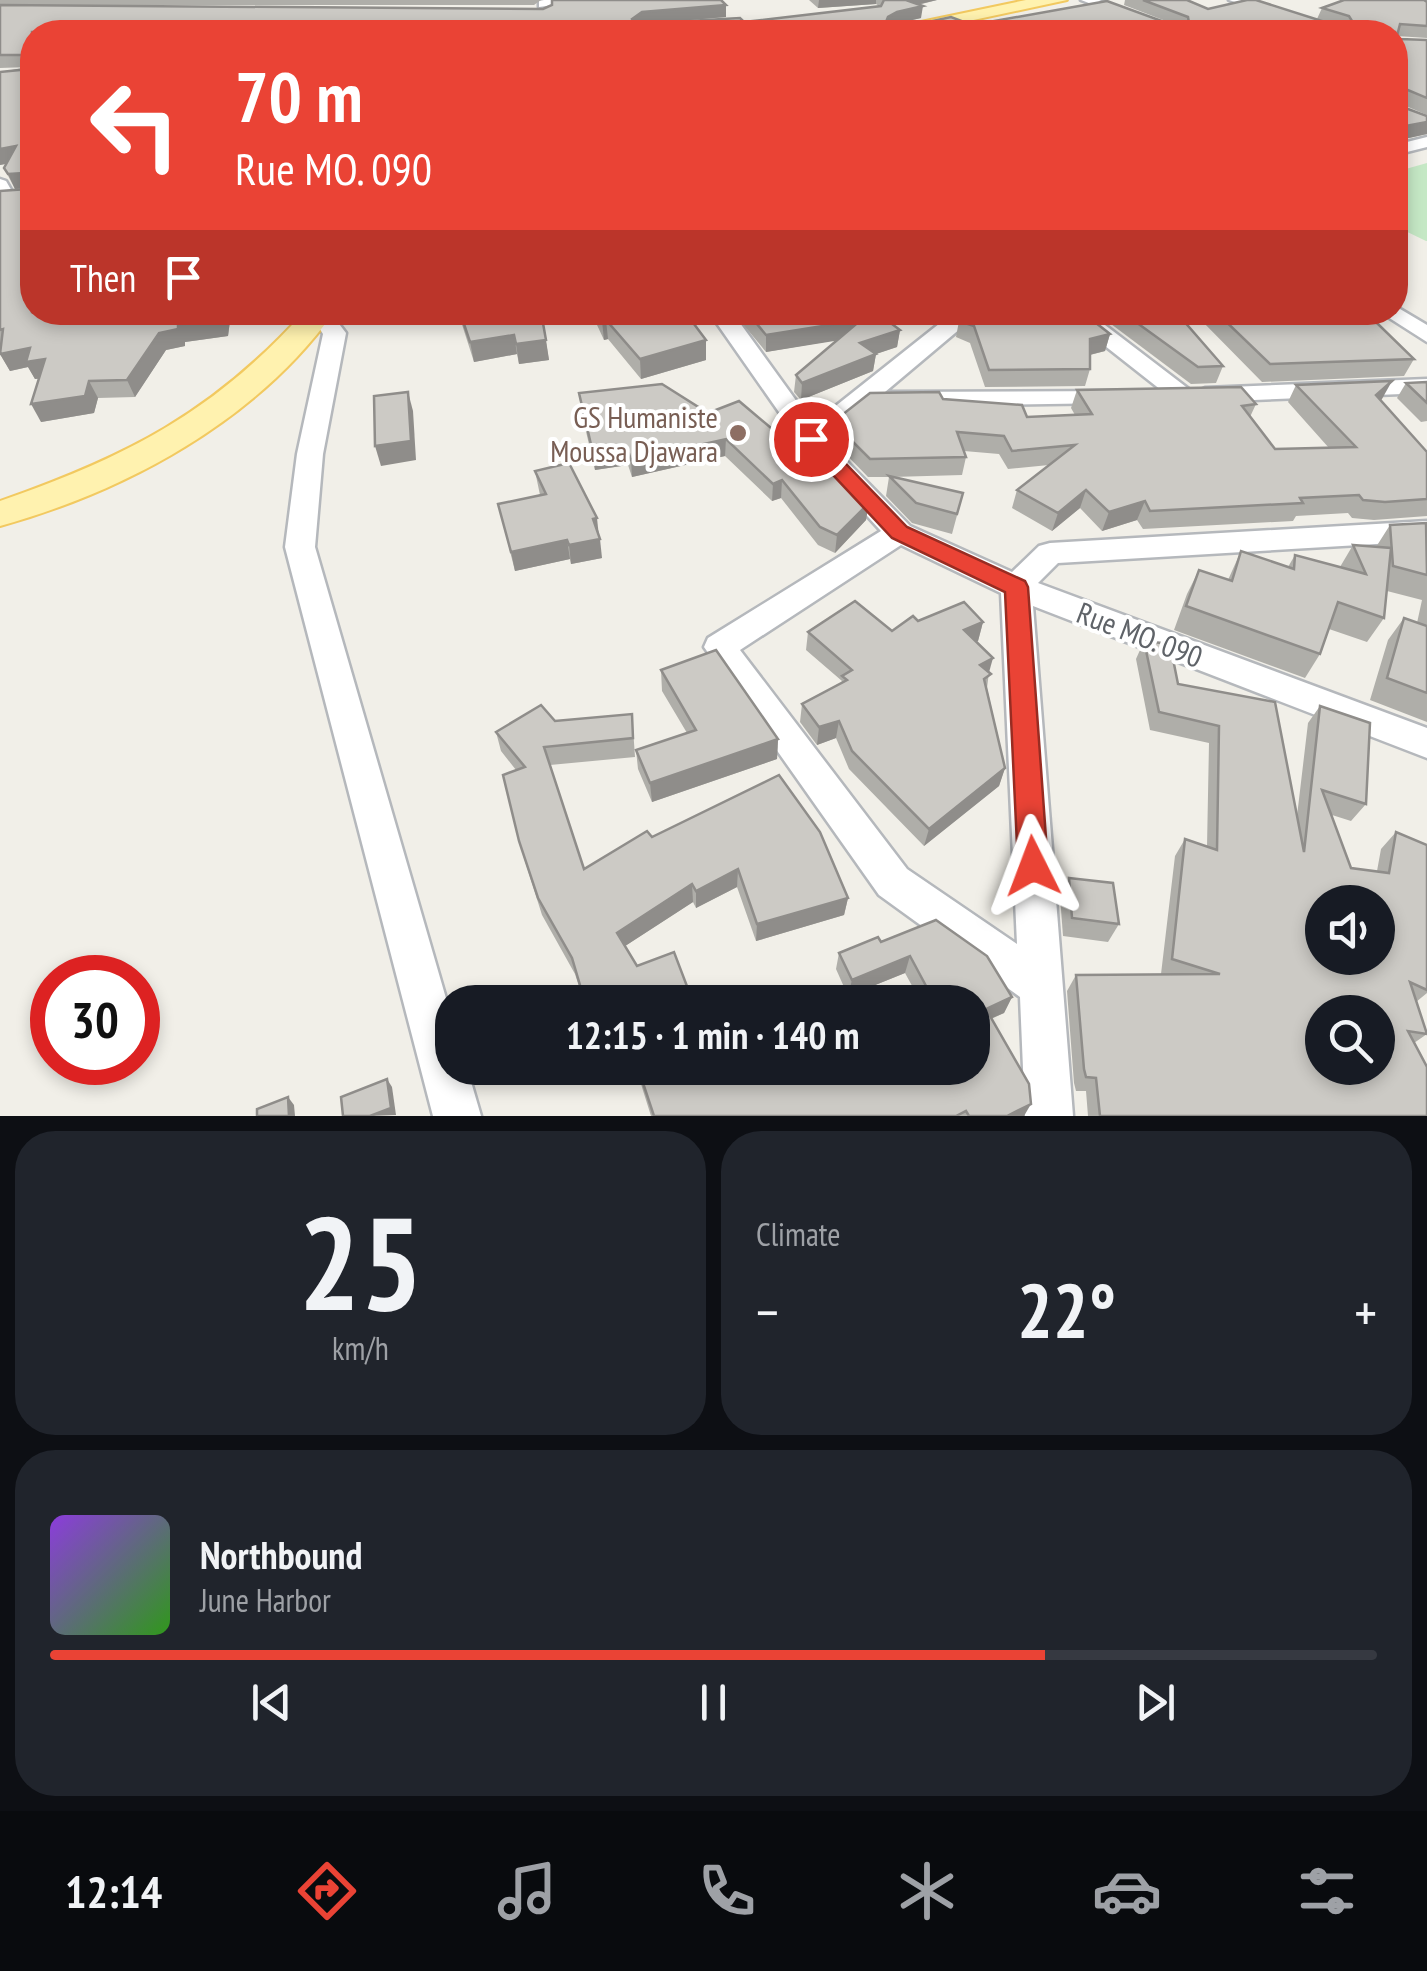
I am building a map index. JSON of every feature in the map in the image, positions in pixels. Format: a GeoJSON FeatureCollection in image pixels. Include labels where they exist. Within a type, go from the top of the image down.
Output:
{"type":"FeatureCollection","features":[{"type":"Feature","properties":{"kind":"main road"},"geometry":{"type":"LineString","coordinates":[[944,20],[1027,2],[1060,0]]}},
{"type":"Feature","properties":{"kind":"main road"},"geometry":{"type":"LineString","coordinates":[[0,514],[86,484],[155,454],[211,417],[309,325]]}},
{"type":"Feature","properties":{"kind":"street"},"geometry":{"type":"LineString","coordinates":[[5,12],[26,0]]}},
{"type":"Feature","properties":{"kind":"street"},"geometry":{"type":"LineString","coordinates":[[525,13],[584,0]]}},
{"type":"Feature","properties":{"kind":"street"},"geometry":{"type":"LineString","coordinates":[[1087,0],[1143,20]]}},
{"type":"Feature","properties":{"kind":"street"},"geometry":{"type":"LineString","coordinates":[[1235,0],[1298,20]]}},
{"type":"Feature","properties":{"kind":"street"},"geometry":{"type":"LineString","coordinates":[[5,12],[48,10]]}},
{"type":"Feature","properties":{"kind":"street"},"geometry":{"type":"LineString","coordinates":[[329,325],[335,333],[310,454],[300,547],[457,1116]]}},
{"type":"Feature","properties":{"kind":"street","name":"Rue MO. 090"},"geometry":{"type":"LineString","coordinates":[[729,325],[811,439],[900,533],[1016,587],[1427,742]]}},
{"type":"Feature","properties":{"kind":"street"},"geometry":{"type":"LineString","coordinates":[[811,439],[949,325]]}},
{"type":"Feature","properties":{"kind":"street"},"geometry":{"type":"LineString","coordinates":[[1091,325],[1184,396]]}},
{"type":"Feature","properties":{"kind":"street"},"geometry":{"type":"LineString","coordinates":[[857,400],[1184,396],[1427,386]]}},
{"type":"Feature","properties":{"kind":"street"},"geometry":{"type":"LineString","coordinates":[[1049,1116],[1016,587],[1050,553],[1427,530]]}},
{"type":"Feature","properties":{"kind":"street"},"geometry":{"type":"LineString","coordinates":[[900,533],[848,562],[720,647],[893,882],[1040,985]]}},
{"type":"Feature","properties":{"kind":"green space"},"geometry":{"type":"Polygon","coordinates":[[[1427,163],[1427,241],[1408,232],[1408,168],[1427,163]]]}},
{"type":"Feature","properties":{"kind":"building"},"geometry":{"type":"Polygon","coordinates":[[[552,0],[721,0],[726,5],[642,12],[633,20],[20,20],[20,55],[0,55],[0,5],[543,9],[552,5],[552,0]]]}},
{"type":"Feature","properties":{"kind":"building"},"geometry":{"type":"Polygon","coordinates":[[[884,0],[906,0],[923,6],[888,17],[761,20],[881,6],[884,0]]]}},
{"type":"Feature","properties":{"kind":"building"},"geometry":{"type":"Polygon","coordinates":[[[1143,0],[1187,0],[1208,9],[1256,0],[1319,20],[1188,20],[1143,0]]]}},
{"type":"Feature","properties":{"kind":"building"},"geometry":{"type":"Polygon","coordinates":[[[1344,0],[1424,0],[1427,26],[1408,25],[1408,20],[1351,20],[1322,8],[1344,0]]]}},
{"type":"Feature","properties":{"kind":"building"},"geometry":{"type":"Polygon","coordinates":[[[1107,1],[1159,20],[1000,20],[1107,1]]]}},
{"type":"Feature","properties":{"kind":"building"},"geometry":{"type":"Polygon","coordinates":[[[1408,39],[1427,40],[1427,98],[1408,90],[1408,39]]]}},
{"type":"Feature","properties":{"kind":"building"},"geometry":{"type":"Polygon","coordinates":[[[20,70],[20,173],[8,174],[4,168],[16,146],[0,149],[0,72],[20,70]]]}},
{"type":"Feature","properties":{"kind":"building"},"geometry":{"type":"Polygon","coordinates":[[[1408,109],[1427,116],[1427,122],[1408,126],[1408,109]]]}},
{"type":"Feature","properties":{"kind":"building"},"geometry":{"type":"Polygon","coordinates":[[[20,190],[20,325],[178,325],[178,329],[159,333],[127,380],[89,381],[85,396],[31,404],[45,359],[26,362],[30,348],[0,354],[0,191],[20,190]]]}},
{"type":"Feature","properties":{"kind":"building"},"geometry":{"type":"Polygon","coordinates":[[[464,325],[543,325],[546,340],[516,344],[514,335],[470,342],[464,325]]]}},
{"type":"Feature","properties":{"kind":"building"},"geometry":{"type":"Polygon","coordinates":[[[610,325],[695,325],[706,340],[640,359],[610,325]]]}},
{"type":"Feature","properties":{"kind":"building"},"geometry":{"type":"Polygon","coordinates":[[[758,325],[829,325],[766,335],[758,325]]]}},
{"type":"Feature","properties":{"kind":"building"},"geometry":{"type":"Polygon","coordinates":[[[855,325],[893,325],[900,330],[860,343],[876,354],[802,383],[796,375],[855,325]]]}},
{"type":"Feature","properties":{"kind":"building"},"geometry":{"type":"Polygon","coordinates":[[[971,325],[1099,325],[1110,334],[1090,339],[1090,369],[989,370],[971,325]]]}},
{"type":"Feature","properties":{"kind":"building"},"geometry":{"type":"Polygon","coordinates":[[[1140,325],[1187,325],[1223,366],[1198,367],[1140,325]]]}},
{"type":"Feature","properties":{"kind":"building"},"geometry":{"type":"Polygon","coordinates":[[[1230,325],[1379,325],[1414,359],[1270,364],[1230,325]]]}},
{"type":"Feature","properties":{"kind":"building"},"geometry":{"type":"Polygon","coordinates":[[[1392,381],[1376,395],[1427,452],[1427,499],[1385,502],[1363,500],[1359,495],[1300,498],[1303,503],[1150,511],[1145,501],[1109,512],[1086,490],[1058,513],[1017,490],[1075,445],[1012,451],[1004,436],[957,432],[966,457],[870,459],[833,422],[870,393],[939,392],[943,399],[1022,405],[1027,417],[1092,414],[1077,390],[1241,387],[1256,404],[1242,406],[1275,449],[1356,447],[1296,385],[1392,381]]]}},
{"type":"Feature","properties":{"kind":"building"},"geometry":{"type":"Polygon","coordinates":[[[1427,382],[1427,403],[1406,383],[1427,382]]]}},
{"type":"Feature","properties":{"kind":"building"},"geometry":{"type":"Polygon","coordinates":[[[662,384],[708,413],[739,401],[784,439],[797,432],[869,503],[837,535],[820,527],[782,480],[773,484],[726,439],[631,460],[627,447],[593,453],[579,393],[662,384]]]}},
{"type":"Feature","properties":{"kind":"building"},"geometry":{"type":"Polygon","coordinates":[[[408,392],[411,441],[375,446],[374,396],[408,392]]]}},
{"type":"Feature","properties":{"kind":"building"},"geometry":{"type":"Polygon","coordinates":[[[569,463],[597,518],[593,519],[600,539],[569,545],[567,540],[511,552],[498,504],[546,494],[535,471],[569,463]]]}},
{"type":"Feature","properties":{"kind":"building"},"geometry":{"type":"Polygon","coordinates":[[[889,476],[963,493],[957,514],[916,503],[889,476]]]}},
{"type":"Feature","properties":{"kind":"building"},"geometry":{"type":"Polygon","coordinates":[[[1426,523],[1427,575],[1393,566],[1390,525],[1426,523]]]}},
{"type":"Feature","properties":{"kind":"building"},"geometry":{"type":"Polygon","coordinates":[[[1353,545],[1391,548],[1384,618],[1338,602],[1320,654],[1186,606],[1199,570],[1232,581],[1241,551],[1294,569],[1295,555],[1366,574],[1353,545]]]}},
{"type":"Feature","properties":{"kind":"building"},"geometry":{"type":"Polygon","coordinates":[[[855,601],[892,631],[913,616],[918,621],[964,602],[983,622],[964,630],[993,658],[980,665],[991,674],[984,679],[1005,768],[929,829],[852,751],[839,721],[819,727],[802,704],[847,680],[842,676],[852,670],[808,632],[855,601]]]}},
{"type":"Feature","properties":{"kind":"building"},"geometry":{"type":"Polygon","coordinates":[[[1404,618],[1427,626],[1427,693],[1387,678],[1404,618]]]}},
{"type":"Feature","properties":{"kind":"building"},"geometry":{"type":"Polygon","coordinates":[[[1144,641],[1170,644],[1178,684],[1275,702],[1304,852],[1320,706],[1370,723],[1366,804],[1322,790],[1351,868],[1389,873],[1396,832],[1427,845],[1427,990],[1410,982],[1427,1034],[1408,1031],[1427,1067],[1427,1116],[1100,1116],[1096,1078],[1086,1077],[1084,1069],[1076,975],[1220,974],[1172,959],[1185,839],[1217,850],[1219,726],[1159,712],[1144,641]]]}},
{"type":"Feature","properties":{"kind":"building"},"geometry":{"type":"Polygon","coordinates":[[[716,650],[778,739],[650,783],[636,750],[696,730],[661,670],[716,650]]]}},
{"type":"Feature","properties":{"kind":"building"},"geometry":{"type":"Polygon","coordinates":[[[541,705],[555,721],[632,714],[633,738],[544,747],[584,869],[647,831],[652,837],[779,775],[820,832],[848,898],[757,924],[738,869],[696,891],[692,884],[617,933],[637,966],[674,952],[687,985],[580,985],[572,958],[538,898],[519,841],[503,775],[525,767],[496,732],[541,705]]]}},
{"type":"Feature","properties":{"kind":"building"},"geometry":{"type":"Polygon","coordinates":[[[1069,878],[1113,883],[1119,924],[1072,918],[1069,878]]]}},
{"type":"Feature","properties":{"kind":"building"},"geometry":{"type":"Polygon","coordinates":[[[936,920],[987,956],[1012,997],[990,1007],[990,985],[926,985],[910,956],[852,980],[839,953],[878,937],[881,942],[936,920]]]}},
{"type":"Feature","properties":{"kind":"building"},"geometry":{"type":"Polygon","coordinates":[[[990,1016],[1029,1084],[1031,1104],[1007,1116],[969,1116],[966,1111],[956,1116],[654,1116],[644,1085],[990,1085],[990,1016]]]}},
{"type":"Feature","properties":{"kind":"building"},"geometry":{"type":"Polygon","coordinates":[[[387,1079],[391,1108],[370,1116],[343,1116],[341,1097],[387,1079]]]}},
{"type":"Feature","properties":{"kind":"building"},"geometry":{"type":"Polygon","coordinates":[[[288,1097],[289,1116],[257,1116],[257,1109],[288,1097]]]}},
{"type":"Feature","properties":{"kind":"place","name":"GS Humaniste Moussa Djawara"},"geometry":{"type":"Point","coordinates":[738,433]}},
{"type":"Feature","properties":{"kind":"route"},"geometry":{"type":"LineString","coordinates":[[811,439],[900,533],[1016,587],[1033,866]]}}]}
